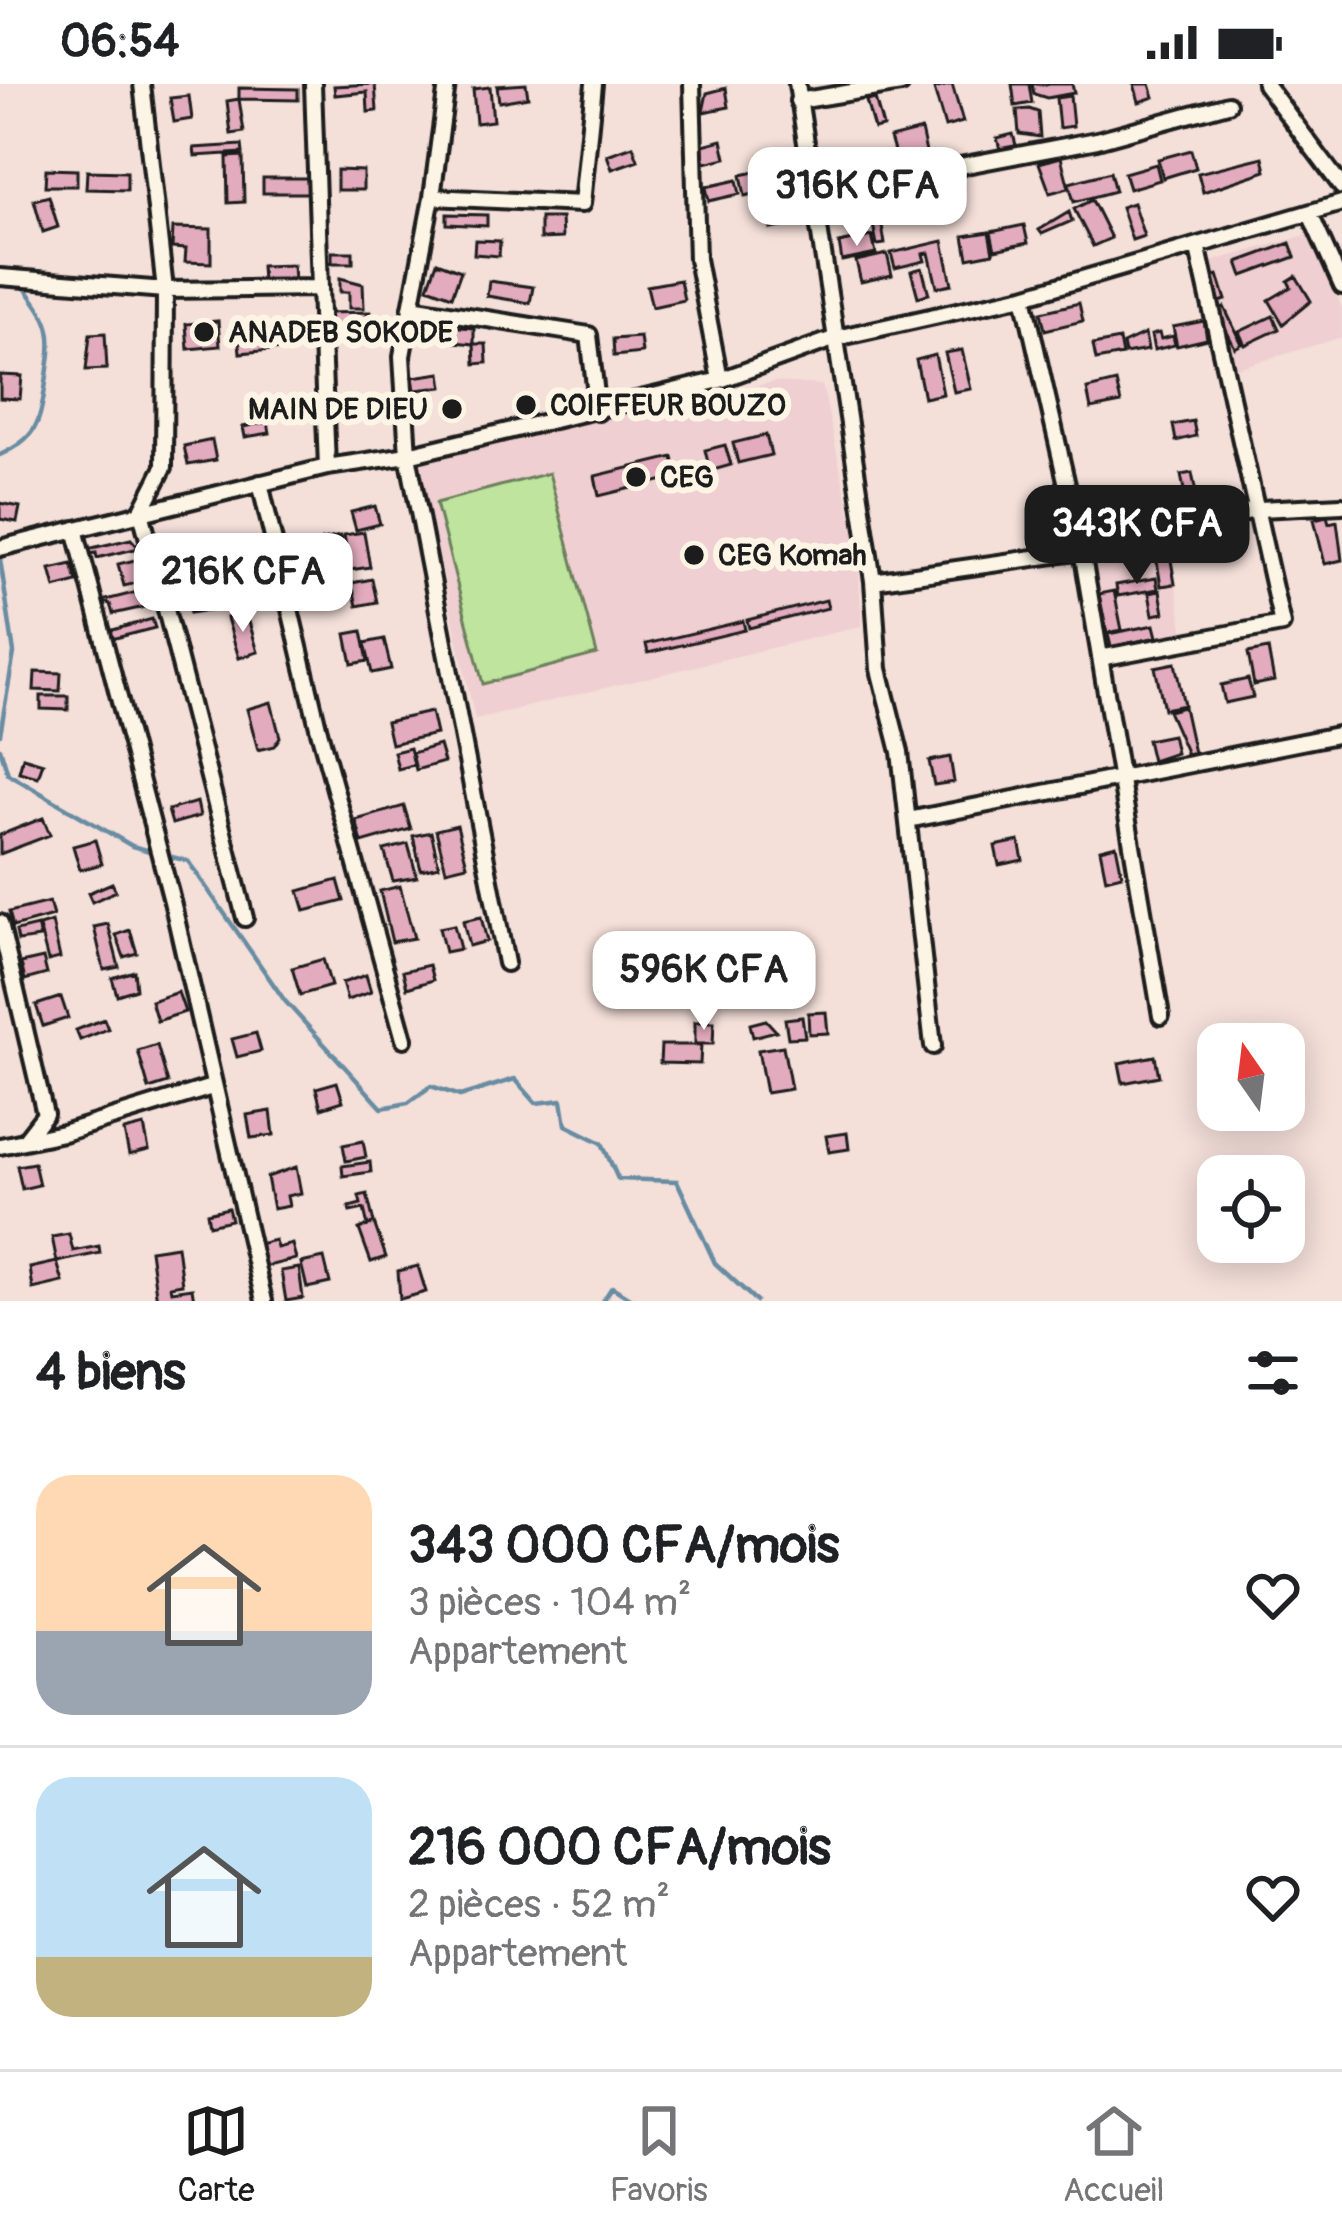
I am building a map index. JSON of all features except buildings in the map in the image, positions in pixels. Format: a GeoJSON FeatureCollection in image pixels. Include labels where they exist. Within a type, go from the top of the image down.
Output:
{"type":"FeatureCollection","features":[{"type":"Feature","properties":{"kind":"street"},"geometry":{"type":"LineString","coordinates":[[142,84],[165,290],[164,466],[141,512],[245,918]]}},
{"type":"Feature","properties":{"kind":"street"},"geometry":{"type":"LineString","coordinates":[[313,84],[327,467]]}},
{"type":"Feature","properties":{"kind":"street"},"geometry":{"type":"LineString","coordinates":[[447,84],[432,197],[402,356],[408,455],[506,963]]}},
{"type":"Feature","properties":{"kind":"street"},"geometry":{"type":"LineString","coordinates":[[432,197],[582,204],[594,84]]}},
{"type":"Feature","properties":{"kind":"street"},"geometry":{"type":"LineString","coordinates":[[692,84],[697,259],[721,380]]}},
{"type":"Feature","properties":{"kind":"street"},"geometry":{"type":"LineString","coordinates":[[797,84],[873,581],[879,669],[900,752],[933,1046]]}},
{"type":"Feature","properties":{"kind":"street"},"geometry":{"type":"LineString","coordinates":[[798,101],[901,84]]}},
{"type":"Feature","properties":{"kind":"street"},"geometry":{"type":"LineString","coordinates":[[1265,84],[1342,187]]}},
{"type":"Feature","properties":{"kind":"street"},"geometry":{"type":"LineString","coordinates":[[813,194],[1097,140],[1228,104]]}},
{"type":"Feature","properties":{"kind":"street"},"geometry":{"type":"LineString","coordinates":[[0,548],[327,467],[408,455],[598,412],[721,380],[836,338],[1024,296],[1198,249],[1342,203]]}},
{"type":"Feature","properties":{"kind":"street"},"geometry":{"type":"LineString","coordinates":[[1310,214],[1342,286]]}},
{"type":"Feature","properties":{"kind":"street"},"geometry":{"type":"LineString","coordinates":[[1100,658],[1282,624],[1198,249]]}},
{"type":"Feature","properties":{"kind":"street"},"geometry":{"type":"LineString","coordinates":[[0,277],[165,290],[320,288]]}},
{"type":"Feature","properties":{"kind":"street"},"geometry":{"type":"LineString","coordinates":[[1024,296],[1082,551],[1161,1016]]}},
{"type":"Feature","properties":{"kind":"street"},"geometry":{"type":"LineString","coordinates":[[411,307],[589,334],[598,412]]}},
{"type":"Feature","properties":{"kind":"street"},"geometry":{"type":"LineString","coordinates":[[260,483],[319,731],[404,1040]]}},
{"type":"Feature","properties":{"kind":"street"},"geometry":{"type":"LineString","coordinates":[[873,581],[1082,551],[1258,509],[1342,505]]}},
{"type":"Feature","properties":{"kind":"street"},"geometry":{"type":"LineString","coordinates":[[75,529],[172,901],[264,1301]]}},
{"type":"Feature","properties":{"kind":"street"},"geometry":{"type":"LineString","coordinates":[[908,820],[1342,734]]}},
{"type":"Feature","properties":{"kind":"street"},"geometry":{"type":"LineString","coordinates":[[0,923],[45,1114],[63,1133]]}},
{"type":"Feature","properties":{"kind":"street"},"geometry":{"type":"LineString","coordinates":[[0,1146],[63,1133],[212,1087]]}},
{"type":"Feature","properties":{"kind":"street"},"geometry":{"type":"LineString","coordinates":[[24,1141],[45,1114]]}},
{"type":"Feature","properties":{"kind":"shaded area"},"geometry":{"type":"Polygon","coordinates":[[[1310,234],[1342,308],[1342,337],[1234,369],[1203,264],[1310,234]]]}},
{"type":"Feature","properties":{"kind":"shaded area","name":"CEG Komah"},"geometry":{"type":"Polygon","coordinates":[[[774,382],[822,385],[857,545],[862,626],[475,719],[418,460],[774,382]]]}},
{"type":"Feature","properties":{"kind":"shaded area"},"geometry":{"type":"Polygon","coordinates":[[[1168,538],[1184,635],[1108,649],[1090,557],[1168,538]]]}},
{"type":"Feature","properties":{"kind":"green space"},"geometry":{"type":"Polygon","coordinates":[[[549,473],[597,654],[483,684],[436,503],[549,473]]]}},
{"type":"Feature","properties":{"kind":"waterway"},"geometry":{"type":"LineString","coordinates":[[0,455],[34,429],[50,356],[47,322],[21,283]]}},
{"type":"Feature","properties":{"kind":"waterway"},"geometry":{"type":"LineString","coordinates":[[0,559],[14,653],[0,734]]}},
{"type":"Feature","properties":{"kind":"waterway"},"geometry":{"type":"LineString","coordinates":[[0,748],[8,774],[132,846],[153,852]]}},
{"type":"Feature","properties":{"kind":"waterway"},"geometry":{"type":"LineString","coordinates":[[164,855],[188,861],[285,1001],[382,1108],[408,1103],[431,1086],[460,1096],[515,1079],[536,1103],[562,1100],[566,1125],[602,1143],[618,1179],[677,1181],[715,1263],[756,1301]]}},
{"type":"Feature","properties":{"kind":"waterway"},"geometry":{"type":"LineString","coordinates":[[603,1301],[612,1287],[634,1301]]}},
{"type":"Feature","properties":{"kind":"place","name":"ANADEB SOKODE"},"geometry":{"type":"Point","coordinates":[204,332]}},
{"type":"Feature","properties":{"kind":"place","name":"COIFFEUR BOUZO"},"geometry":{"type":"Point","coordinates":[526,405]}},
{"type":"Feature","properties":{"kind":"place","name":"MAIN DE DIEU"},"geometry":{"type":"Point","coordinates":[452,409]}},
{"type":"Feature","properties":{"kind":"place","name":"CEG"},"geometry":{"type":"Point","coordinates":[636,477]}},
{"type":"Feature","properties":{"kind":"place","name":"CEG Komah"},"geometry":{"type":"Point","coordinates":[694,555]}}]}
